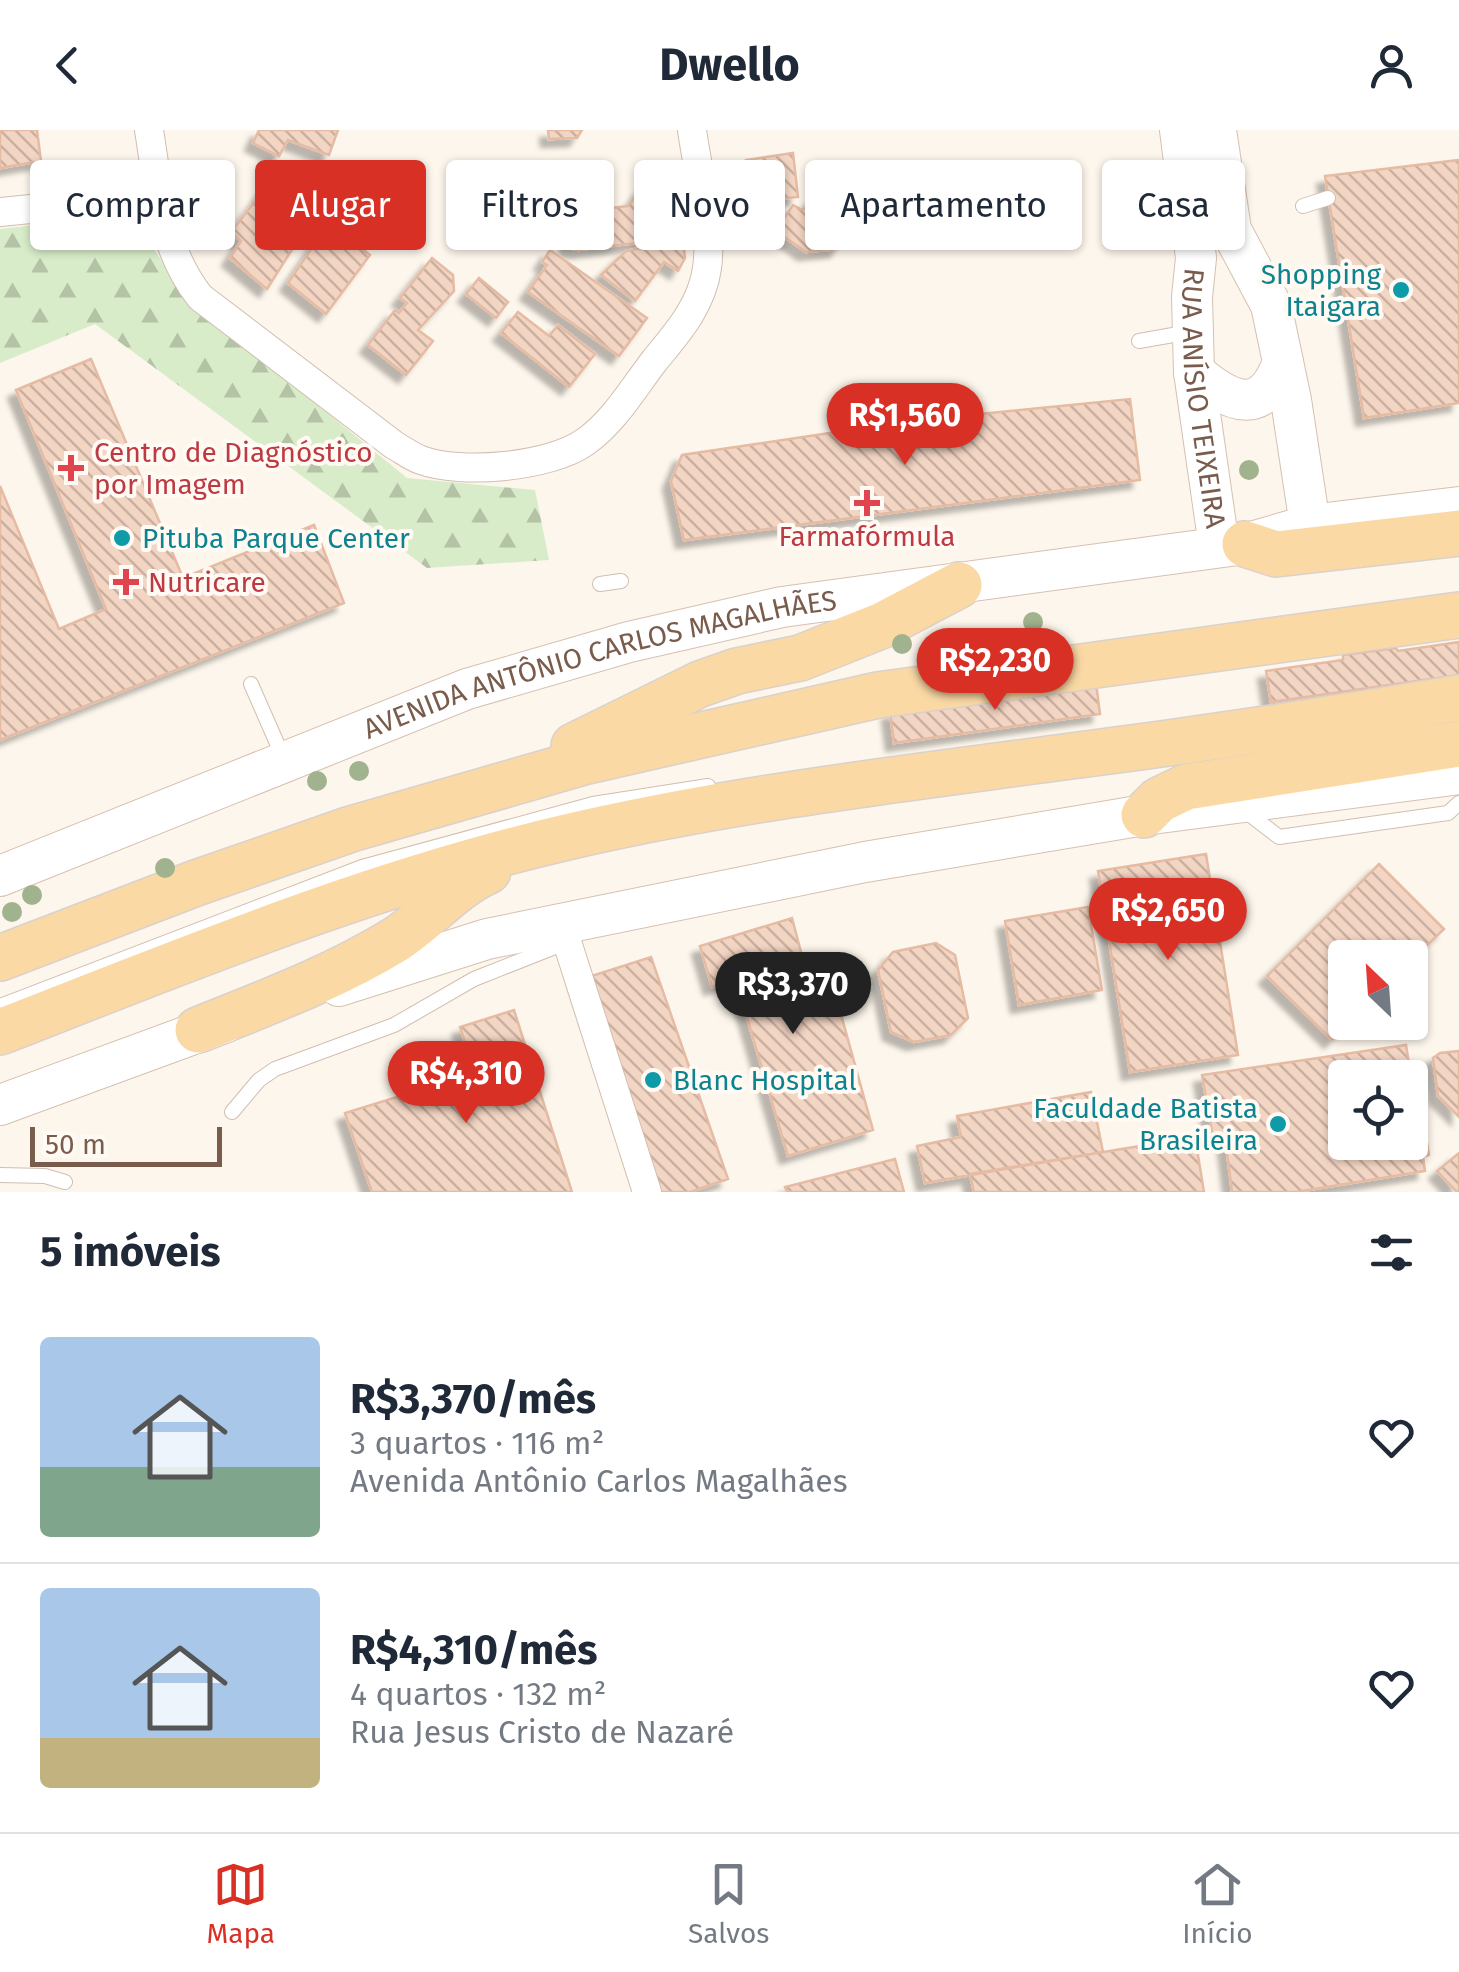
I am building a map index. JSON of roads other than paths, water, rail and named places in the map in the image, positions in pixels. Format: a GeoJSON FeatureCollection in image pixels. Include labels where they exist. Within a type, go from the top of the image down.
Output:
{"type":"FeatureCollection","features":[{"type":"Feature","properties":{"kind":"main road"},"geometry":{"type":"LineString","coordinates":[[1232,545],[1276,554],[1459,533]]}},
{"type":"Feature","properties":{"kind":"main road"},"geometry":{"type":"LineString","coordinates":[[487,788],[700,684],[737,671],[800,658],[882,625],[959,585]]}},
{"type":"Feature","properties":{"kind":"main road"},"geometry":{"type":"LineString","coordinates":[[0,958],[334,835],[587,761],[878,695],[1459,615]]}},
{"type":"Feature","properties":{"kind":"main road"},"geometry":{"type":"LineString","coordinates":[[0,1032],[386,888],[568,836],[711,807],[1459,698]]}},
{"type":"Feature","properties":{"kind":"main road"},"geometry":{"type":"LineString","coordinates":[[1144,815],[1159,800],[1186,787],[1459,744]]}},
{"type":"Feature","properties":{"kind":"main road"},"geometry":{"type":"LineString","coordinates":[[198,1030],[299,990],[366,957],[411,928],[475,877],[568,836]]}},
{"type":"Feature","properties":{"kind":"street"},"geometry":{"type":"LineString","coordinates":[[149,130],[154,160]]}},
{"type":"Feature","properties":{"kind":"street"},"geometry":{"type":"LineString","coordinates":[[172,250],[181,273],[200,297],[394,445],[420,460],[452,467],[566,454],[604,425],[686,322],[701,294],[708,264],[692,130]]}},
{"type":"Feature","properties":{"kind":"street","name":"RUA ANÍSIO TEIXEIRA"},"geometry":{"type":"LineString","coordinates":[[1180,130],[1196,258],[1191,332],[1194,372],[1232,545]]}},
{"type":"Feature","properties":{"kind":"street","name":"RUA ANÍSIO TEIXEIRA"},"geometry":{"type":"LineString","coordinates":[[1216,130],[1231,230],[1271,304],[1310,525]]}},
{"type":"Feature","properties":{"kind":"street"},"geometry":{"type":"LineString","coordinates":[[0,212],[30,209]]}},
{"type":"Feature","properties":{"kind":"street"},"geometry":{"type":"LineString","coordinates":[[1194,372],[1221,394],[1236,399],[1254,398],[1272,386],[1283,362]]}},
{"type":"Feature","properties":{"kind":"street","name":"AVENIDA ANTÔNIO CARLOS MAGALHÃES"},"geometry":{"type":"LineString","coordinates":[[0,876],[467,689],[629,642],[782,607],[1232,545],[1310,525],[1459,507]]}},
{"type":"Feature","properties":{"kind":"street"},"geometry":{"type":"LineString","coordinates":[[0,1105],[198,1030],[487,939],[564,933],[620,911],[865,862],[1144,815],[1459,774]]}},
{"type":"Feature","properties":{"kind":"street"},"geometry":{"type":"LineString","coordinates":[[564,933],[647,1192]]}},
{"type":"Feature","properties":{"kind":"lane"},"geometry":{"type":"LineString","coordinates":[[1302,206],[1328,198]]}},
{"type":"Feature","properties":{"kind":"lane"},"geometry":{"type":"LineString","coordinates":[[1138,341],[1191,332]]}},
{"type":"Feature","properties":{"kind":"lane"},"geometry":{"type":"LineString","coordinates":[[600,584],[620,581]]}},
{"type":"Feature","properties":{"kind":"lane"},"geometry":{"type":"LineString","coordinates":[[1006,694],[1288,654]]}},
{"type":"Feature","properties":{"kind":"lane"},"geometry":{"type":"LineString","coordinates":[[252,684],[285,760]]}},
{"type":"Feature","properties":{"kind":"lane"},"geometry":{"type":"LineString","coordinates":[[0,1006],[362,867],[593,804],[727,783]]}},
{"type":"Feature","properties":{"kind":"lane"},"geometry":{"type":"LineString","coordinates":[[1236,804],[1278,837],[1448,813],[1459,804]]}},
{"type":"Feature","properties":{"kind":"lane"},"geometry":{"type":"LineString","coordinates":[[232,1112],[259,1080],[274,1069],[394,1026],[474,978],[564,933]]}},
{"type":"Feature","properties":{"kind":"lane"},"geometry":{"type":"LineString","coordinates":[[0,1175],[44,1176],[65,1182]]}},
{"type":"Feature","properties":{"kind":"place","name":"Shopping Itaigara"},"geometry":{"type":"Point","coordinates":[1401,290]}},
{"type":"Feature","properties":{"kind":"place","name":"Centro de Diagnóstico por Imagem"},"geometry":{"type":"Point","coordinates":[71,468]}},
{"type":"Feature","properties":{"kind":"place","name":"Farmafórmula"},"geometry":{"type":"Point","coordinates":[867,503]}},
{"type":"Feature","properties":{"kind":"place","name":"Pituba Parque Center"},"geometry":{"type":"Point","coordinates":[122,538]}},
{"type":"Feature","properties":{"kind":"place","name":"Nutricare"},"geometry":{"type":"Point","coordinates":[126,582]}},
{"type":"Feature","properties":{"kind":"place","name":"Blanc Hospital"},"geometry":{"type":"Point","coordinates":[653,1080]}},
{"type":"Feature","properties":{"kind":"place","name":"Faculdade Batista Brasileira"},"geometry":{"type":"Point","coordinates":[1278,1124]}}]}
